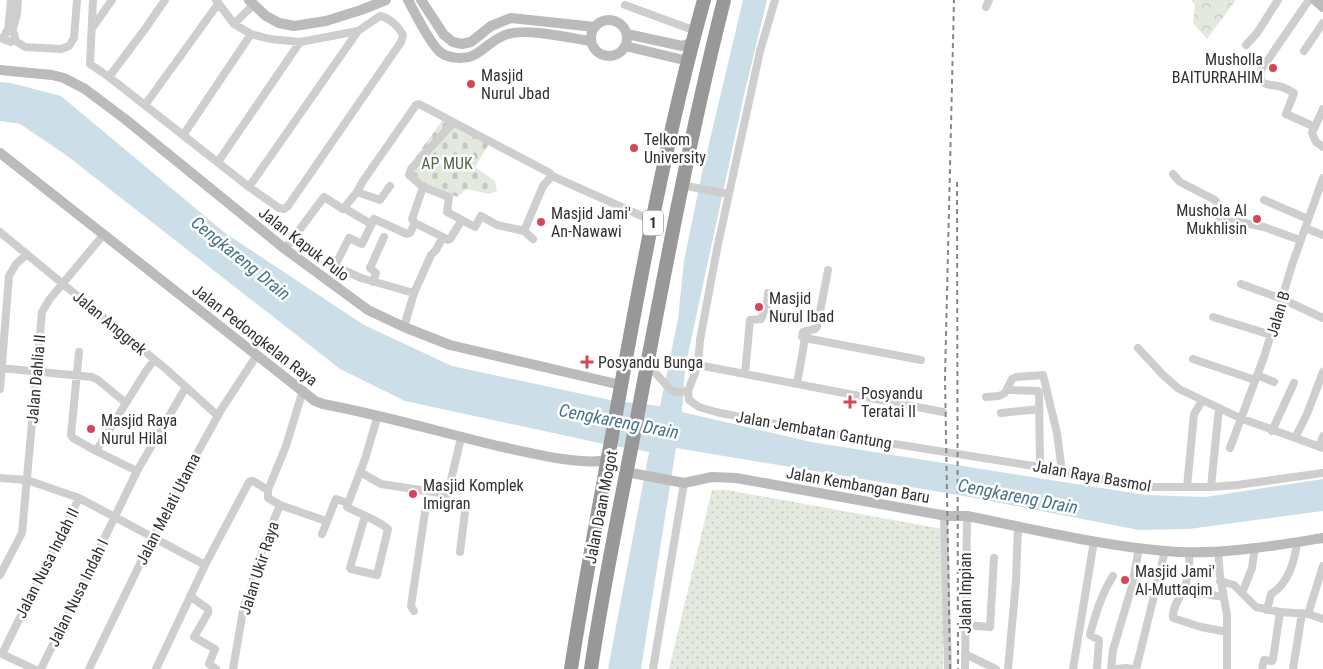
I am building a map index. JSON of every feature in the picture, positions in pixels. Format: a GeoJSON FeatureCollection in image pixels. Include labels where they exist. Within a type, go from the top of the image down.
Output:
{"type":"FeatureCollection","features":[{"type":"Feature","properties":{"kind":"highway","name":"Jalan Daan Mogot"},"geometry":{"type":"LineString","coordinates":[[571,669],[585,579],[653,221],[688,61],[704,0]]}},
{"type":"Feature","properties":{"kind":"highway","name":"Jalan Daan Mogot"},"geometry":{"type":"LineString","coordinates":[[591,669],[604,583],[631,469],[647,364],[687,186],[708,65],[724,0]]}},
{"type":"Feature","properties":{"kind":"highway"},"geometry":{"type":"LineString","coordinates":[[688,61],[708,65]]}},
{"type":"Feature","properties":{"kind":"main road"},"geometry":{"type":"LineString","coordinates":[[251,2],[266,16],[279,23],[294,26],[326,21],[386,0]]}},
{"type":"Feature","properties":{"kind":"main road"},"geometry":{"type":"LineString","coordinates":[[408,0],[436,47],[443,54],[451,56],[468,57],[502,36],[518,32],[591,41]]}},
{"type":"Feature","properties":{"kind":"main road"},"geometry":{"type":"LineString","coordinates":[[421,0],[444,35],[453,42],[462,44],[471,42],[491,26],[511,18],[595,27],[605,21],[616,21],[625,29],[627,34],[625,46],[618,54],[607,56],[596,50],[591,41],[595,27]]}},
{"type":"Feature","properties":{"kind":"main road"},"geometry":{"type":"LineString","coordinates":[[1315,0],[1323,8]]}},
{"type":"Feature","properties":{"kind":"main road"},"geometry":{"type":"LineString","coordinates":[[627,34],[682,46],[694,36]]}},
{"type":"Feature","properties":{"kind":"main road"},"geometry":{"type":"LineString","coordinates":[[625,46],[688,61]]}},
{"type":"Feature","properties":{"kind":"main road","name":"Jalan Kapuk Pulo"},"geometry":{"type":"LineString","coordinates":[[0,70],[52,75],[64,78],[85,89],[124,118],[285,249],[368,310],[404,327],[462,348],[620,392]]}},
{"type":"Feature","properties":{"kind":"main road","name":"Jalan Pedongkelan Raya"},"geometry":{"type":"LineString","coordinates":[[0,153],[315,401],[532,454],[607,463]]}},
{"type":"Feature","properties":{"kind":"main road","name":"Jalan Kembangan Baru"},"geometry":{"type":"LineString","coordinates":[[631,469],[680,482],[712,478],[736,478],[944,516],[967,516],[1059,536],[1165,551],[1218,551],[1323,538]]}},
{"type":"Feature","properties":{"kind":"street"},"geometry":{"type":"LineString","coordinates":[[6,35],[11,0]]}},
{"type":"Feature","properties":{"kind":"street"},"geometry":{"type":"LineString","coordinates":[[6,35],[17,14],[18,0]]}},
{"type":"Feature","properties":{"kind":"street"},"geometry":{"type":"LineString","coordinates":[[6,35],[25,47],[61,49],[69,46],[74,38],[77,0]]}},
{"type":"Feature","properties":{"kind":"street"},"geometry":{"type":"LineString","coordinates":[[94,0],[90,64],[184,134],[249,187],[279,208],[284,209],[288,206],[403,38],[400,29],[384,17],[377,17],[358,31],[249,187]]}},
{"type":"Feature","properties":{"kind":"street"},"geometry":{"type":"LineString","coordinates":[[91,29],[112,0]]}},
{"type":"Feature","properties":{"kind":"street"},"geometry":{"type":"LineString","coordinates":[[109,77],[165,0]]}},
{"type":"Feature","properties":{"kind":"street"},"geometry":{"type":"LineString","coordinates":[[686,392],[698,365],[700,340],[727,194],[760,51],[775,0]]}},
{"type":"Feature","properties":{"kind":"street"},"geometry":{"type":"LineString","coordinates":[[1246,44],[1257,33],[1278,0]]}},
{"type":"Feature","properties":{"kind":"street"},"geometry":{"type":"LineString","coordinates":[[1308,0],[1261,70],[1260,79],[1267,85],[1280,86],[1294,92],[1286,114],[1315,127]]}},
{"type":"Feature","properties":{"kind":"street"},"geometry":{"type":"LineString","coordinates":[[145,105],[217,2],[234,24],[251,34],[270,39],[300,42],[358,31]]}},
{"type":"Feature","properties":{"kind":"street"},"geometry":{"type":"LineString","coordinates":[[234,24],[251,2]]}},
{"type":"Feature","properties":{"kind":"street"},"geometry":{"type":"LineString","coordinates":[[625,4],[694,36]]}},
{"type":"Feature","properties":{"kind":"street"},"geometry":{"type":"LineString","coordinates":[[1304,51],[1323,23]]}},
{"type":"Feature","properties":{"kind":"street"},"geometry":{"type":"LineString","coordinates":[[184,134],[251,34]]}},
{"type":"Feature","properties":{"kind":"street"},"geometry":{"type":"LineString","coordinates":[[218,162],[300,42]]}},
{"type":"Feature","properties":{"kind":"street"},"geometry":{"type":"LineString","coordinates":[[344,208],[416,105],[419,104],[550,173],[552,176],[653,221]]}},
{"type":"Feature","properties":{"kind":"street"},"geometry":{"type":"LineString","coordinates":[[1323,109],[1312,134],[1312,137],[1323,147]]}},
{"type":"Feature","properties":{"kind":"street"},"geometry":{"type":"LineString","coordinates":[[453,123],[411,169],[409,175],[423,187],[449,197],[447,212],[462,220],[476,227],[481,216],[497,225],[524,231],[533,239]]}},
{"type":"Feature","properties":{"kind":"street"},"geometry":{"type":"LineString","coordinates":[[1173,174],[1180,182],[1215,200],[1217,203],[1216,214],[1221,218],[1264,227],[1300,240]]}},
{"type":"Feature","properties":{"kind":"street"},"geometry":{"type":"LineString","coordinates":[[524,231],[543,186],[552,176]]}},
{"type":"Feature","properties":{"kind":"street","name":"Jalan B"},"geometry":{"type":"LineString","coordinates":[[1230,448],[1271,335],[1300,240],[1323,178]]}},
{"type":"Feature","properties":{"kind":"street"},"geometry":{"type":"LineString","coordinates":[[357,192],[380,200],[390,186]]}},
{"type":"Feature","properties":{"kind":"street"},"geometry":{"type":"LineString","coordinates":[[687,186],[727,194]]}},
{"type":"Feature","properties":{"kind":"street"},"geometry":{"type":"LineString","coordinates":[[423,187],[412,218],[415,222],[450,240],[462,220]]}},
{"type":"Feature","properties":{"kind":"street"},"geometry":{"type":"LineString","coordinates":[[285,249],[324,197],[371,224]]}},
{"type":"Feature","properties":{"kind":"street"},"geometry":{"type":"LineString","coordinates":[[1264,200],[1308,218]]}},
{"type":"Feature","properties":{"kind":"street"},"geometry":{"type":"LineString","coordinates":[[414,293],[373,282],[335,266],[348,238],[362,244],[375,219],[408,234],[415,222]]}},
{"type":"Feature","properties":{"kind":"street"},"geometry":{"type":"LineString","coordinates":[[1305,228],[1322,234]]}},
{"type":"Feature","properties":{"kind":"street","name":"Jalan Anggrek"},"geometry":{"type":"LineString","coordinates":[[0,232],[186,387],[218,416]]}},
{"type":"Feature","properties":{"kind":"street","name":"Jalan Dahlia II"},"geometry":{"type":"LineString","coordinates":[[0,575],[22,533],[42,312],[49,300],[104,234]]}},
{"type":"Feature","properties":{"kind":"street"},"geometry":{"type":"LineString","coordinates":[[373,282],[376,273],[370,268],[384,237]]}},
{"type":"Feature","properties":{"kind":"street"},"geometry":{"type":"LineString","coordinates":[[404,327],[414,293],[431,255],[443,237]]}},
{"type":"Feature","properties":{"kind":"street"},"geometry":{"type":"LineString","coordinates":[[0,389],[2,332],[9,276],[16,264],[27,254]]}},
{"type":"Feature","properties":{"kind":"street"},"geometry":{"type":"LineString","coordinates":[[797,384],[805,338],[802,336],[804,330],[817,327],[828,270]]}},
{"type":"Feature","properties":{"kind":"street"},"geometry":{"type":"LineString","coordinates":[[1241,284],[1282,299],[1323,318]]}},
{"type":"Feature","properties":{"kind":"street"},"geometry":{"type":"LineString","coordinates":[[744,374],[750,320],[761,319],[767,305],[768,293]]}},
{"type":"Feature","properties":{"kind":"street"},"geometry":{"type":"LineString","coordinates":[[1213,317],[1271,335]]}},
{"type":"Feature","properties":{"kind":"street"},"geometry":{"type":"LineString","coordinates":[[805,338],[921,360]]}},
{"type":"Feature","properties":{"kind":"street"},"geometry":{"type":"LineString","coordinates":[[1138,348],[1170,382],[1179,389],[1202,400],[1272,431],[1321,448],[1323,436]]}},
{"type":"Feature","properties":{"kind":"street"},"geometry":{"type":"LineString","coordinates":[[79,352],[71,435],[96,451],[137,471]]}},
{"type":"Feature","properties":{"kind":"street","name":"Jalan Melati Utama"},"geometry":{"type":"LineString","coordinates":[[89,669],[188,470],[218,416],[257,355]]}},
{"type":"Feature","properties":{"kind":"street"},"geometry":{"type":"LineString","coordinates":[[1193,359],[1274,382]]}},
{"type":"Feature","properties":{"kind":"street"},"geometry":{"type":"LineString","coordinates":[[96,451],[154,360]]}},
{"type":"Feature","properties":{"kind":"street","name":"Jalan Jembatan Gantung"},"geometry":{"type":"LineString","coordinates":[[647,364],[672,390],[686,392],[689,400],[693,403],[699,407],[716,412],[800,429],[951,453]]}},
{"type":"Feature","properties":{"kind":"street"},"geometry":{"type":"LineString","coordinates":[[698,365],[943,412]]}},
{"type":"Feature","properties":{"kind":"street"},"geometry":{"type":"LineString","coordinates":[[1,368],[92,377],[126,403]]}},
{"type":"Feature","properties":{"kind":"street"},"geometry":{"type":"LineString","coordinates":[[1295,438],[1307,414],[1323,372]]}},
{"type":"Feature","properties":{"kind":"street"},"geometry":{"type":"LineString","coordinates":[[986,397],[999,396],[1006,393],[1012,379],[1016,377],[1043,375],[1058,434],[1062,472]]}},
{"type":"Feature","properties":{"kind":"street"},"geometry":{"type":"LineString","coordinates":[[1272,431],[1294,383]]}},
{"type":"Feature","properties":{"kind":"street","name":"Jalan Nusa Indah I"},"geometry":{"type":"LineString","coordinates":[[40,669],[137,471],[186,387]]}},
{"type":"Feature","properties":{"kind":"street"},"geometry":{"type":"LineString","coordinates":[[156,669],[205,565],[250,482],[253,481],[268,490],[286,446],[303,390]]}},
{"type":"Feature","properties":{"kind":"street"},"geometry":{"type":"LineString","coordinates":[[1010,390],[1039,391],[1040,467]]}},
{"type":"Feature","properties":{"kind":"street"},"geometry":{"type":"LineString","coordinates":[[1187,487],[1194,414],[1202,400]]}},
{"type":"Feature","properties":{"kind":"street"},"geometry":{"type":"LineString","coordinates":[[1212,487],[1219,408]]}},
{"type":"Feature","properties":{"kind":"street"},"geometry":{"type":"LineString","coordinates":[[1001,412],[1040,409]]}},
{"type":"Feature","properties":{"kind":"street"},"geometry":{"type":"LineString","coordinates":[[365,516],[350,568],[376,575],[388,529],[382,525],[365,516],[347,507],[378,415]]}},
{"type":"Feature","properties":{"kind":"street"},"geometry":{"type":"LineString","coordinates":[[446,498],[461,438]]}},
{"type":"Feature","properties":{"kind":"street","name":"Jalan Raya Basmol"},"geometry":{"type":"LineString","coordinates":[[951,453],[1040,467],[1145,487],[1212,487],[1323,473]]}},
{"type":"Feature","properties":{"kind":"street"},"geometry":{"type":"LineString","coordinates":[[360,472],[381,484],[466,504],[460,552]]}},
{"type":"Feature","properties":{"kind":"street"},"geometry":{"type":"LineString","coordinates":[[0,478],[27,480],[79,498],[205,565]]}},
{"type":"Feature","properties":{"kind":"street"},"geometry":{"type":"LineString","coordinates":[[653,669],[680,482]]}},
{"type":"Feature","properties":{"kind":"street","name":"Jalan Ukir Raya"},"geometry":{"type":"LineString","coordinates":[[233,669],[244,605],[280,505],[268,498],[268,490]]}},
{"type":"Feature","properties":{"kind":"street","name":"Jalan Nusa Indah II"},"geometry":{"type":"LineString","coordinates":[[1,653],[79,498]]}},
{"type":"Feature","properties":{"kind":"street"},"geometry":{"type":"LineString","coordinates":[[414,612],[412,606],[425,512],[429,505],[446,498]]}},
{"type":"Feature","properties":{"kind":"street"},"geometry":{"type":"LineString","coordinates":[[322,534],[336,499],[348,503]]}},
{"type":"Feature","properties":{"kind":"street"},"geometry":{"type":"LineString","coordinates":[[280,505],[326,522]]}},
{"type":"Feature","properties":{"kind":"street"},"geometry":{"type":"LineString","coordinates":[[944,516],[948,669]]}},
{"type":"Feature","properties":{"kind":"street","name":"Jalan Impian"},"geometry":{"type":"LineString","coordinates":[[965,669],[967,516]]}},
{"type":"Feature","properties":{"kind":"street"},"geometry":{"type":"LineString","coordinates":[[1008,669],[1018,526]]}},
{"type":"Feature","properties":{"kind":"street"},"geometry":{"type":"LineString","coordinates":[[1073,669],[1077,635],[1094,541]]}},
{"type":"Feature","properties":{"kind":"street"},"geometry":{"type":"LineString","coordinates":[[1266,610],[1271,594],[1278,590],[1286,579],[1297,542]]}},
{"type":"Feature","properties":{"kind":"street"},"geometry":{"type":"LineString","coordinates":[[1242,593],[1252,568],[1255,547]]}},
{"type":"Feature","properties":{"kind":"street"},"geometry":{"type":"LineString","coordinates":[[1111,669],[1112,650],[1132,586],[1139,548]]}},
{"type":"Feature","properties":{"kind":"street"},"geometry":{"type":"LineString","coordinates":[[1116,669],[1134,669],[1165,551]]}},
{"type":"Feature","properties":{"kind":"street"},"geometry":{"type":"LineString","coordinates":[[1218,551],[1220,581],[1227,615],[1227,669]]}},
{"type":"Feature","properties":{"kind":"street"},"geometry":{"type":"LineString","coordinates":[[1189,552],[1189,572],[1184,589],[1172,615],[1173,618],[1201,627],[1227,632]]}},
{"type":"Feature","properties":{"kind":"street"},"geometry":{"type":"LineString","coordinates":[[965,625],[990,627],[994,558]]}},
{"type":"Feature","properties":{"kind":"street"},"geometry":{"type":"LineString","coordinates":[[1293,669],[1305,614],[1323,566]]}},
{"type":"Feature","properties":{"kind":"street"},"geometry":{"type":"LineString","coordinates":[[1097,669],[1099,640],[1090,635],[1097,606],[1113,576]]}},
{"type":"Feature","properties":{"kind":"street"},"geometry":{"type":"LineString","coordinates":[[1220,581],[1233,584],[1253,605],[1266,610],[1305,614],[1323,619]]}},
{"type":"Feature","properties":{"kind":"street"},"geometry":{"type":"LineString","coordinates":[[1184,589],[1224,597]]}},
{"type":"Feature","properties":{"kind":"street"},"geometry":{"type":"LineString","coordinates":[[190,596],[208,609],[208,613],[194,636],[215,649],[209,664],[216,669]]}},
{"type":"Feature","properties":{"kind":"street"},"geometry":{"type":"LineString","coordinates":[[1262,669],[1264,660],[1274,659],[1280,612]]}},
{"type":"Feature","properties":{"kind":"street"},"geometry":{"type":"LineString","coordinates":[[1,653],[34,669]]}},
{"type":"Feature","properties":{"kind":"street"},"geometry":{"type":"LineString","coordinates":[[964,654],[996,669]]}},
{"type":"Feature","properties":{"kind":"green space"},"geometry":{"type":"Polygon","coordinates":[[[1191,0],[1236,0],[1207,39],[1193,23],[1195,5],[1191,0]]]}},
{"type":"Feature","properties":{"kind":"green space","name":"AP MUK"},"geometry":{"type":"Polygon","coordinates":[[[444,118],[490,142],[475,167],[495,181],[497,191],[489,194],[467,189],[457,197],[423,184],[407,173],[417,155],[444,118]]]}},
{"type":"Feature","properties":{"kind":"green space"},"geometry":{"type":"Polygon","coordinates":[[[712,490],[727,490],[943,529],[943,669],[669,669],[712,490]]]}},
{"type":"Feature","properties":{"kind":"water","name":"Cengkareng Drain"},"geometry":{"type":"Polygon","coordinates":[[[743,0],[767,0],[744,95],[685,368],[682,412],[811,442],[1146,495],[1205,497],[1323,479],[1323,511],[1189,529],[1139,530],[964,496],[676,448],[641,669],[608,669],[649,452],[405,401],[340,369],[66,155],[20,124],[0,121],[0,82],[61,96],[225,233],[364,325],[452,366],[615,401],[660,406],[678,319],[684,261],[702,173],[743,0]]]}},
{"type":"Feature","properties":{"kind":"railway"},"geometry":{"type":"LineString","coordinates":[[950,669],[945,377],[954,0]]}},
{"type":"Feature","properties":{"kind":"railway"},"geometry":{"type":"LineString","coordinates":[[957,182],[958,669]]}},
{"type":"Feature","properties":{"kind":"place","name":"Musholla BAITURRAHIM"},"geometry":{"type":"Point","coordinates":[1273,68]}},
{"type":"Feature","properties":{"kind":"place","name":"Masjid Nurul Jbad"},"geometry":{"type":"Point","coordinates":[471,84]}},
{"type":"Feature","properties":{"kind":"place","name":"Telkom University"},"geometry":{"type":"Point","coordinates":[634,148]}},
{"type":"Feature","properties":{"kind":"place","name":"Mushola Al Mukhlisin"},"geometry":{"type":"Point","coordinates":[1257,219]}},
{"type":"Feature","properties":{"kind":"place","name":"Masjid Jami' An-Nawawi"},"geometry":{"type":"Point","coordinates":[541,222]}},
{"type":"Feature","properties":{"kind":"place","name":"Masjid Nurul Ibad"},"geometry":{"type":"Point","coordinates":[759,307]}},
{"type":"Feature","properties":{"kind":"place","name":"Posyandu Bunga"},"geometry":{"type":"Point","coordinates":[587,362]}},
{"type":"Feature","properties":{"kind":"place","name":"Posyandu Teratai II"},"geometry":{"type":"Point","coordinates":[850,402]}},
{"type":"Feature","properties":{"kind":"place","name":"Masjid Raya Nurul Hilal"},"geometry":{"type":"Point","coordinates":[91,429]}},
{"type":"Feature","properties":{"kind":"place","name":"Masjid Komplek Imigran"},"geometry":{"type":"Point","coordinates":[413,494]}},
{"type":"Feature","properties":{"kind":"place","name":"Masjid Jami' Al-Muttaqim"},"geometry":{"type":"Point","coordinates":[1125,580]}}]}
